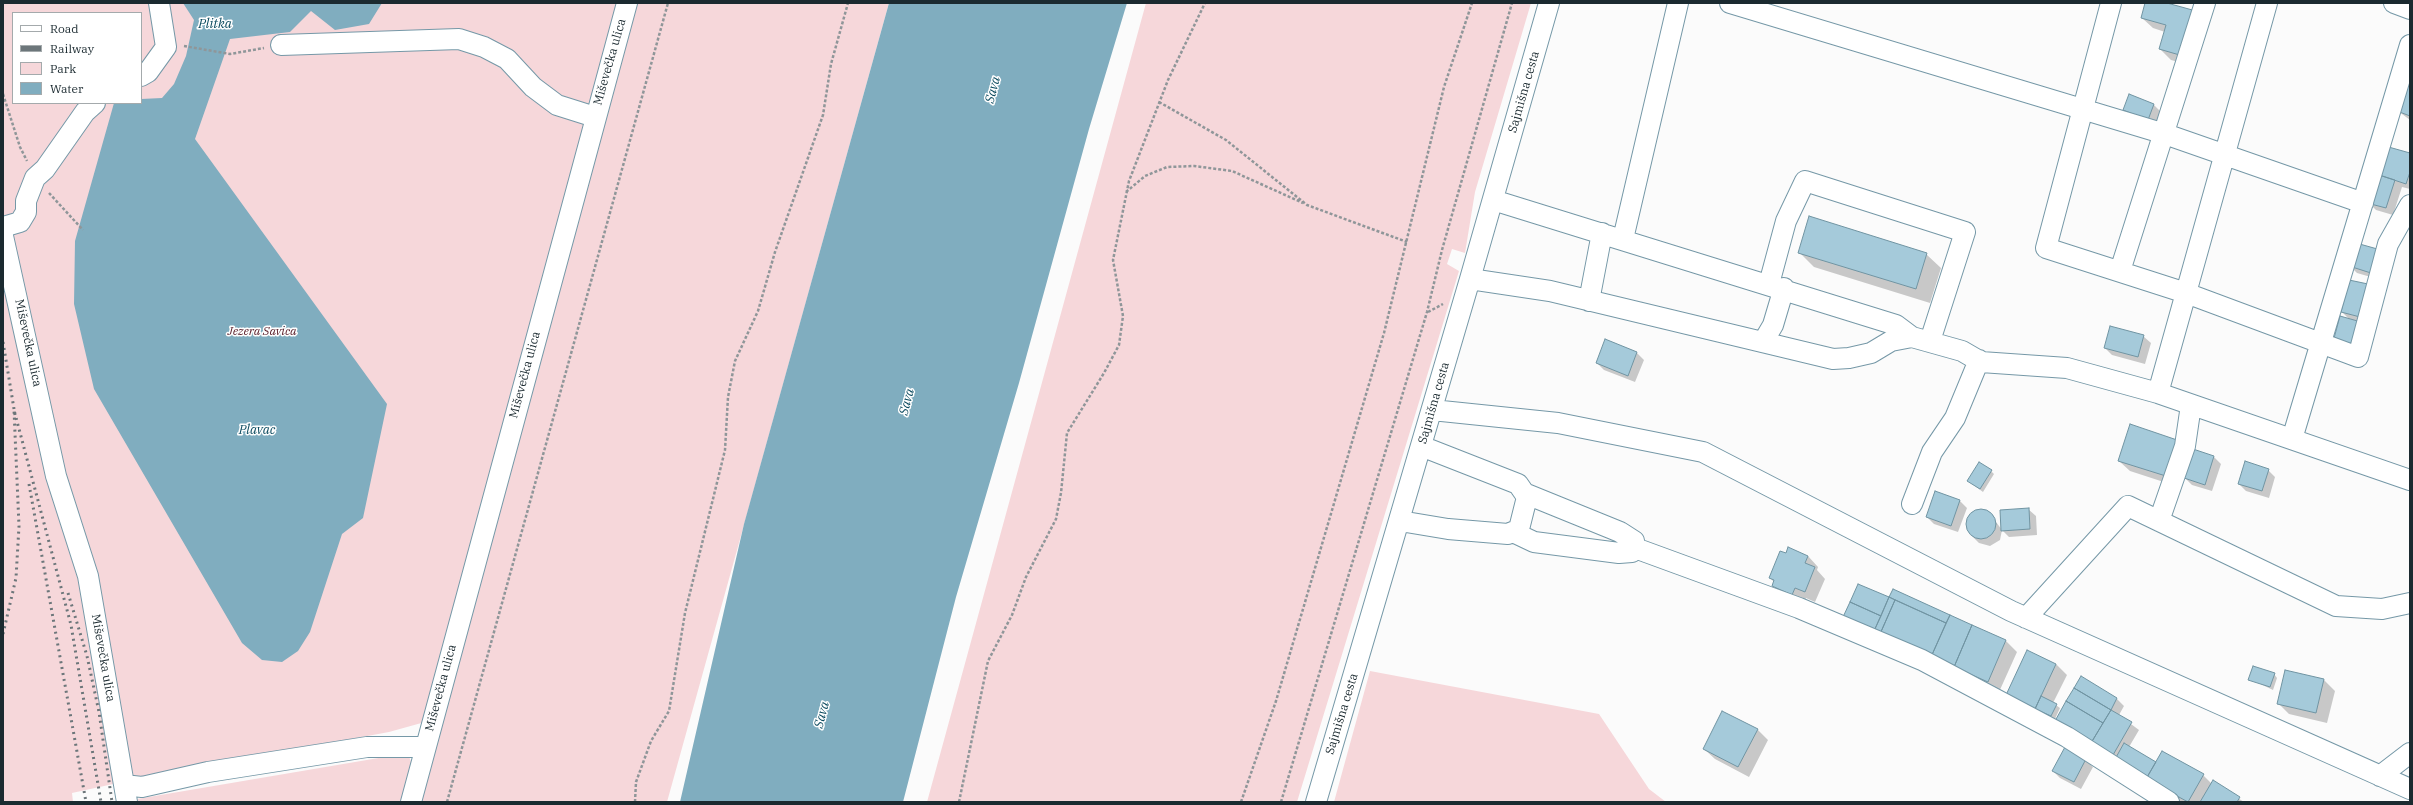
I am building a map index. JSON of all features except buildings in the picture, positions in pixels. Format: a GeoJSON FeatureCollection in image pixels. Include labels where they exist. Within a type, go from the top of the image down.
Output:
{"type":"FeatureCollection","features":[{"type":"Feature","properties":{"kind":"street"},"geometry":{"type":"LineString","coordinates":[[142,75],[148,72],[166,47],[159,3]]}},
{"type":"Feature","properties":{"kind":"street","name":"Miševečka ulica"},"geometry":{"type":"LineString","coordinates":[[411,802],[594,117],[627,3]]}},
{"type":"Feature","properties":{"kind":"street","name":"Sajmišna cesta"},"geometry":{"type":"LineString","coordinates":[[1316,802],[1470,280],[1549,3]]}},
{"type":"Feature","properties":{"kind":"street"},"geometry":{"type":"LineString","coordinates":[[1623,240],[1678,3]]}},
{"type":"Feature","properties":{"kind":"street"},"geometry":{"type":"LineString","coordinates":[[2111,3],[2046,248],[2186,293],[2358,357],[2388,244],[2410,205]]}},
{"type":"Feature","properties":{"kind":"street"},"geometry":{"type":"LineString","coordinates":[[2120,271],[2165,134],[2205,3]]}},
{"type":"Feature","properties":{"kind":"street"},"geometry":{"type":"LineString","coordinates":[[2158,394],[2267,3]]}},
{"type":"Feature","properties":{"kind":"street"},"geometry":{"type":"LineString","coordinates":[[2394,3],[2410,9]]}},
{"type":"Feature","properties":{"kind":"street"},"geometry":{"type":"LineString","coordinates":[[1736,4],[2165,134],[2363,203]]}},
{"type":"Feature","properties":{"kind":"street"},"geometry":{"type":"LineString","coordinates":[[281,44],[459,39],[484,47],[507,59],[533,87],[557,105],[594,117]]}},
{"type":"Feature","properties":{"kind":"street"},"geometry":{"type":"LineString","coordinates":[[2292,439],[2410,45]]}},
{"type":"Feature","properties":{"kind":"street"},"geometry":{"type":"LineString","coordinates":[[3,227],[20,222],[26,212],[26,201],[35,178],[45,169],[85,112],[93,104]]}},
{"type":"Feature","properties":{"kind":"street"},"geometry":{"type":"LineString","coordinates":[[1763,342],[1773,326],[1786,221],[1805,181],[1965,232],[1921,339]]}},
{"type":"Feature","properties":{"kind":"street"},"geometry":{"type":"LineString","coordinates":[[1493,200],[1777,286],[1896,325],[1921,339],[1962,351],[1979,360],[2000,365],[2067,368],[2158,394],[2410,480]]}},
{"type":"Feature","properties":{"kind":"street"},"geometry":{"type":"LineString","coordinates":[[1590,301],[1602,233]]}},
{"type":"Feature","properties":{"kind":"street","name":"Miševečka ulica"},"geometry":{"type":"LineString","coordinates":[[3,236],[56,476],[88,576],[125,794],[142,787],[208,772],[367,747],[425,747]]}},
{"type":"Feature","properties":{"kind":"street"},"geometry":{"type":"LineString","coordinates":[[1470,280],[1550,291],[1833,359],[1849,358],[1871,352],[1891,341],[1921,339]]}},
{"type":"Feature","properties":{"kind":"street"},"geometry":{"type":"LineString","coordinates":[[1912,504],[1932,452],[1955,418],[1979,360]]}},
{"type":"Feature","properties":{"kind":"street"},"geometry":{"type":"LineString","coordinates":[[2159,521],[2185,446],[2191,405]]}},
{"type":"Feature","properties":{"kind":"street"},"geometry":{"type":"LineString","coordinates":[[1432,410],[1558,423],[1703,452],[2026,618],[2410,789]]}},
{"type":"Feature","properties":{"kind":"street"},"geometry":{"type":"LineString","coordinates":[[1400,520],[1448,529],[1508,534],[1519,529],[1528,497],[1518,484],[1421,446]]}},
{"type":"Feature","properties":{"kind":"street"},"geometry":{"type":"LineString","coordinates":[[1524,493],[1620,532],[1634,541],[1635,548]]}},
{"type":"Feature","properties":{"kind":"street"},"geometry":{"type":"LineString","coordinates":[[2026,618],[2128,506],[2336,606],[2382,609],[2410,603]]}},
{"type":"Feature","properties":{"kind":"street"},"geometry":{"type":"LineString","coordinates":[[1513,532],[1534,542],[1619,553],[1632,552],[1635,548]]}},
{"type":"Feature","properties":{"kind":"street"},"geometry":{"type":"LineString","coordinates":[[1635,548],[1799,608],[1922,660],[2067,737],[2169,802]]}},
{"type":"Feature","properties":{"kind":"street"},"geometry":{"type":"LineString","coordinates":[[2380,776],[2410,753]]}},
{"type":"Feature","properties":{"kind":"path"},"geometry":{"type":"LineString","coordinates":[[447,802],[668,3]]}},
{"type":"Feature","properties":{"kind":"path"},"geometry":{"type":"LineString","coordinates":[[635,802],[636,782],[651,741],[669,711],[685,613],[725,450],[728,397],[735,361],[758,311],[776,252],[823,115],[830,64],[848,3]]}},
{"type":"Feature","properties":{"kind":"path"},"geometry":{"type":"LineString","coordinates":[[959,802],[988,661],[1012,615],[1026,577],[1056,519],[1061,492],[1067,433],[1104,374],[1119,345],[1123,316],[1113,260],[1126,192],[1159,102],[1205,3]]}},
{"type":"Feature","properties":{"kind":"path"},"geometry":{"type":"LineString","coordinates":[[1241,802],[1280,686],[1384,333],[1444,87],[1472,3]]}},
{"type":"Feature","properties":{"kind":"path"},"geometry":{"type":"LineString","coordinates":[[1281,802],[1427,312],[1442,250],[1512,3]]}},
{"type":"Feature","properties":{"kind":"path"},"geometry":{"type":"LineString","coordinates":[[180,45],[230,54],[281,44]]}},
{"type":"Feature","properties":{"kind":"path"},"geometry":{"type":"LineString","coordinates":[[3,94],[20,147],[35,178],[83,230]]}},
{"type":"Feature","properties":{"kind":"path"},"geometry":{"type":"LineString","coordinates":[[1159,102],[1226,140],[1307,205]]}},
{"type":"Feature","properties":{"kind":"path"},"geometry":{"type":"LineString","coordinates":[[1126,192],[1145,176],[1167,168],[1194,166],[1232,171],[1307,205],[1407,242]]}},
{"type":"Feature","properties":{"kind":"green space","name":"Jezera Savica"},"geometry":{"type":"Polygon","coordinates":[[[3,3],[619,3],[425,722],[389,732],[150,776],[72,793],[73,802],[3,802],[3,3]]]}},
{"type":"Feature","properties":{"kind":"green space"},"geometry":{"type":"Polygon","coordinates":[[[634,3],[889,3],[667,802],[420,802],[634,3]]]}},
{"type":"Feature","properties":{"kind":"green space"},"geometry":{"type":"Polygon","coordinates":[[[1146,3],[1531,3],[1475,192],[1465,253],[1452,249],[1447,264],[1459,271],[1297,802],[927,802],[1146,3]]]}},
{"type":"Feature","properties":{"kind":"green space"},"geometry":{"type":"Polygon","coordinates":[[[1370,671],[1599,714],[1649,789],[1666,802],[1334,802],[1370,671]]]}},
{"type":"Feature","properties":{"kind":"green space"},"geometry":{"type":"Polygon","coordinates":[[[408,753],[412,765],[402,802],[138,802],[137,799],[408,753]]]}},
{"type":"Feature","properties":{"kind":"water","name":"Plavac"},"geometry":{"type":"Polygon","coordinates":[[[183,3],[382,3],[369,24],[335,30],[311,11],[290,32],[230,39],[195,139],[387,404],[363,518],[342,534],[310,632],[298,651],[282,662],[262,660],[242,643],[94,389],[74,304],[75,241],[114,104],[142,104],[142,99],[162,98],[174,84],[186,56],[194,20],[183,3]]]}},
{"type":"Feature","properties":{"kind":"water","name":"Sava"},"geometry":{"type":"Polygon","coordinates":[[[889,3],[1127,3],[1089,129],[1019,383],[956,597],[903,802],[680,802],[744,524],[889,3]]]}},
{"type":"Feature","properties":{"kind":"railway"},"geometry":{"type":"LineString","coordinates":[[3,342],[15,415]]}},
{"type":"Feature","properties":{"kind":"railway"},"geometry":{"type":"LineString","coordinates":[[3,634],[16,578],[19,526],[14,410],[71,625],[101,802]]}},
{"type":"Feature","properties":{"kind":"railway"},"geometry":{"type":"LineString","coordinates":[[29,484],[86,802]]}},
{"type":"Feature","properties":{"kind":"railway"},"geometry":{"type":"LineString","coordinates":[[68,593],[87,656],[99,712],[112,802]]}},
{"type":"Feature","properties":{"kind":"water label","name":"Plitka"},"geometry":{"type":"Point","coordinates":[215,24]}}]}
